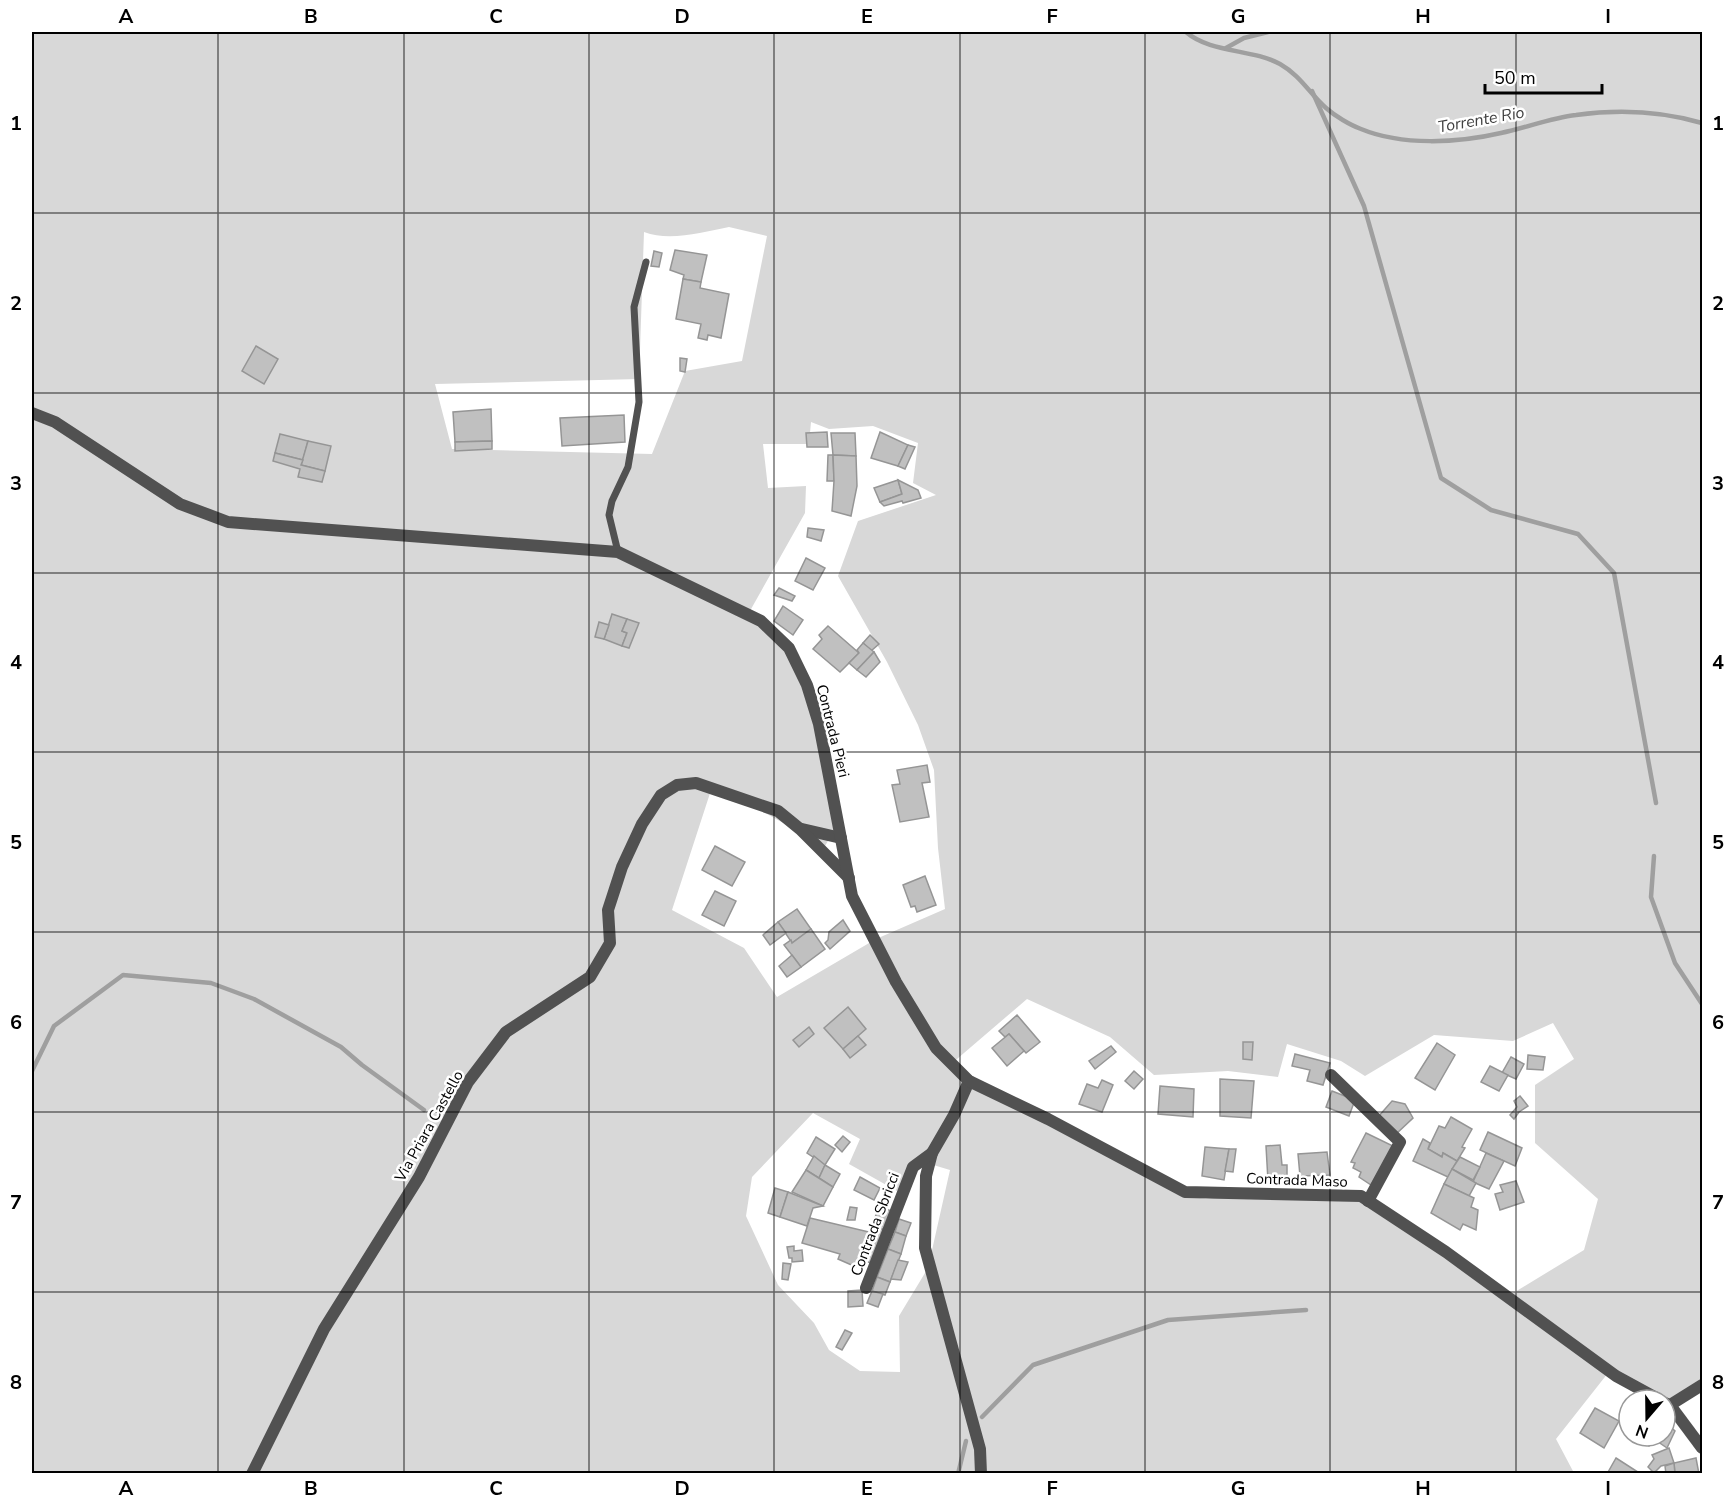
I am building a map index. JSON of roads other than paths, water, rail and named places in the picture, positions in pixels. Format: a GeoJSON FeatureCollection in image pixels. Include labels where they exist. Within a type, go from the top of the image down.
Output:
{"type":"FeatureCollection","features":[{"type":"Feature","properties":{"kind":"street"},"geometry":{"type":"LineString","coordinates":[[32,412],[55,422],[180,504],[228,522],[618,552]]}},
{"type":"Feature","properties":{"kind":"street","name":"Contrada Pieri"},"geometry":{"type":"LineString","coordinates":[[618,552],[761,621],[789,648],[807,685],[819,724],[849,878]]}},
{"type":"Feature","properties":{"kind":"street","name":"Via Priara Castello"},"geometry":{"type":"LineString","coordinates":[[252,1473],[324,1329],[419,1177],[468,1082],[506,1032],[590,977],[610,943],[608,910],[621,867],[642,824],[661,795],[677,785],[696,783],[778,811],[800,829],[849,878]]}},
{"type":"Feature","properties":{"kind":"street"},"geometry":{"type":"LineString","coordinates":[[800,829],[841,838]]}},
{"type":"Feature","properties":{"kind":"street","name":"Contrada Maso"},"geometry":{"type":"LineString","coordinates":[[849,878],[852,896],[896,982],[936,1048],[969,1081],[1048,1119],[1185,1192],[1361,1196],[1446,1252],[1616,1376],[1638,1388]]}},
{"type":"Feature","properties":{"kind":"street"},"geometry":{"type":"LineString","coordinates":[[1331,1075],[1400,1142],[1368,1201]]}},
{"type":"Feature","properties":{"kind":"street","name":"Contrada Sbricci"},"geometry":{"type":"LineString","coordinates":[[866,1288],[913,1167],[932,1153],[954,1115],[969,1081]]}},
{"type":"Feature","properties":{"kind":"street"},"geometry":{"type":"LineString","coordinates":[[932,1153],[926,1176],[925,1248],[980,1449],[981,1473]]}},
{"type":"Feature","properties":{"kind":"street"},"geometry":{"type":"LineString","coordinates":[[1677,1397],[1702,1384]]}},
{"type":"Feature","properties":{"kind":"street"},"geometry":{"type":"LineString","coordinates":[[1677,1418],[1702,1448]]}},
{"type":"Feature","properties":{"kind":"lane"},"geometry":{"type":"LineString","coordinates":[[618,552],[609,515],[612,501],[628,467],[639,402],[634,307],[646,262]]}},
{"type":"Feature","properties":{"kind":"waterway","name":"Torrente Rio"},"geometry":{"type":"LineString","coordinates":[[1186,32],[1207,44],[1269,59],[1280,64],[1294,74],[1320,102],[1338,117],[1361,129],[1394,138],[1430,141],[1467,139],[1510,131],[1566,116],[1608,112],[1640,112],[1702,123]]}},
{"type":"Feature","properties":{"kind":"waterway"},"geometry":{"type":"LineString","coordinates":[[1226,48],[1244,38],[1268,32]]}},
{"type":"Feature","properties":{"kind":"waterway"},"geometry":{"type":"LineString","coordinates":[[1312,91],[1364,206],[1441,478],[1491,510],[1578,534],[1614,573],[1656,803]]}},
{"type":"Feature","properties":{"kind":"waterway"},"geometry":{"type":"LineString","coordinates":[[1654,856],[1651,897],[1675,963],[1702,1004]]}},
{"type":"Feature","properties":{"kind":"waterway"},"geometry":{"type":"LineString","coordinates":[[32,1071],[54,1026],[123,975],[211,983],[254,999],[341,1047],[424,1110]]}},
{"type":"Feature","properties":{"kind":"waterway"},"geometry":{"type":"LineString","coordinates":[[982,1417],[1033,1365],[1168,1320],[1306,1310]]}},
{"type":"Feature","properties":{"kind":"waterway"},"geometry":{"type":"LineString","coordinates":[[958,1474],[966,1441]]}}]}
